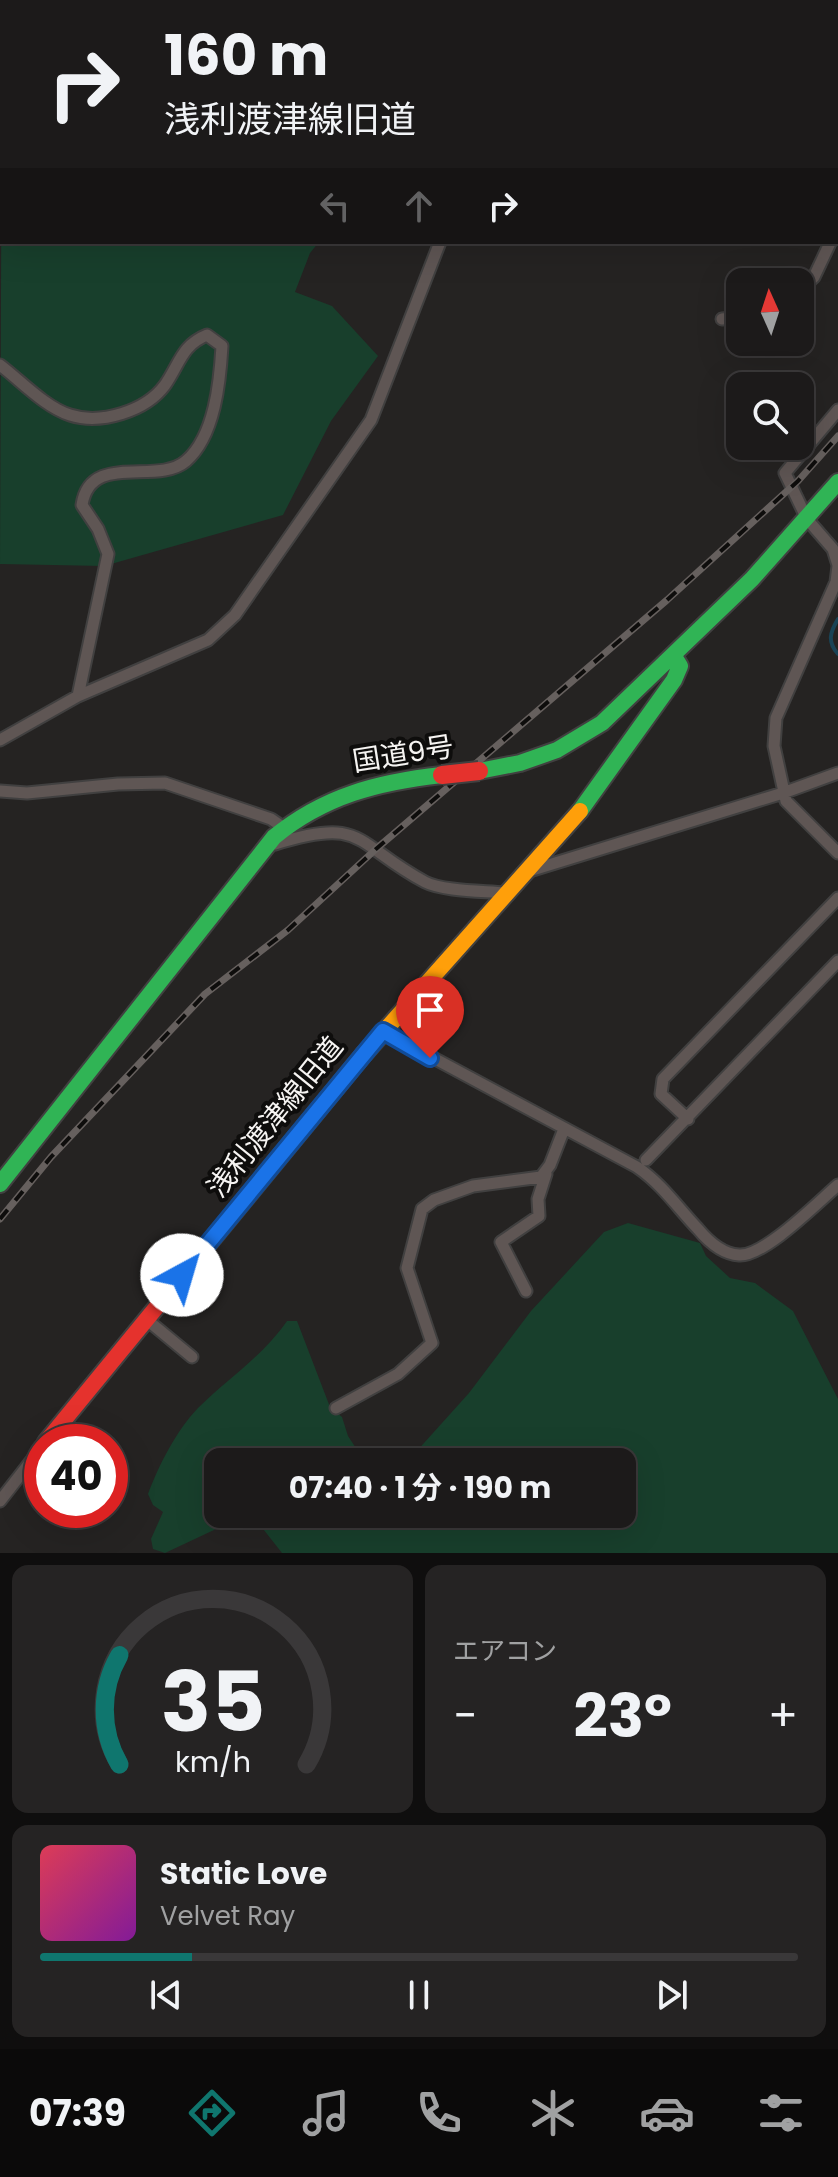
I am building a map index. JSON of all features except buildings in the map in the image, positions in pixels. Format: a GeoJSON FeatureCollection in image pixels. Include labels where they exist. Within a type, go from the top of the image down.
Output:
{"type":"FeatureCollection","features":[{"type":"Feature","properties":{"kind":"main road","name":"国道9号"},"geometry":{"type":"LineString","coordinates":[[0,1184],[264,847],[284,828],[300,815],[350,790],[377,783],[520,763],[573,742],[602,723],[674,656],[807,519],[838,482]]}},
{"type":"Feature","properties":{"kind":"main road"},"geometry":{"type":"LineString","coordinates":[[383,1031],[619,762],[674,680],[680,666],[674,656]]}},
{"type":"Feature","properties":{"kind":"main road","name":"浅利渡津線旧道"},"geometry":{"type":"LineString","coordinates":[[61,1424],[383,1031]]}},
{"type":"Feature","properties":{"kind":"street"},"geometry":{"type":"LineString","coordinates":[[0,740],[78,696],[208,640],[253,594],[371,420],[439,244]]}},
{"type":"Feature","properties":{"kind":"street"},"geometry":{"type":"LineString","coordinates":[[814,274],[827,244]]}},
{"type":"Feature","properties":{"kind":"street"},"geometry":{"type":"LineString","coordinates":[[722,319],[726,319]]}},
{"type":"Feature","properties":{"kind":"street"},"geometry":{"type":"LineString","coordinates":[[0,365],[57,409],[71,416],[96,418],[121,414],[141,405],[163,388],[191,342],[207,335],[222,346],[220,384],[195,452],[183,464],[172,468],[111,473],[91,484],[83,496],[82,505],[98,529],[108,554],[78,696]]}},
{"type":"Feature","properties":{"kind":"street"},"geometry":{"type":"LineString","coordinates":[[838,410],[785,473],[807,519],[827,539],[838,566],[836,582],[776,718],[774,746],[786,801],[838,853]]}},
{"type":"Feature","properties":{"kind":"street"},"geometry":{"type":"LineString","coordinates":[[525,872],[783,793],[838,773]]}},
{"type":"Feature","properties":{"kind":"street"},"geometry":{"type":"LineString","coordinates":[[0,791],[27,793],[165,783],[271,819],[284,828]]}},
{"type":"Feature","properties":{"kind":"street"},"geometry":{"type":"LineString","coordinates":[[264,847],[307,834],[349,833],[428,884],[504,893]]}},
{"type":"Feature","properties":{"kind":"street"},"geometry":{"type":"LineString","coordinates":[[688,1119],[661,1094],[663,1079],[838,898]]}},
{"type":"Feature","properties":{"kind":"street"},"geometry":{"type":"LineString","coordinates":[[646,1160],[838,961]]}},
{"type":"Feature","properties":{"kind":"street","name":"浅利渡津線旧道"},"geometry":{"type":"LineString","coordinates":[[383,1031],[654,1179],[711,1243],[739,1255],[768,1244],[838,1185]]}},
{"type":"Feature","properties":{"kind":"street"},"geometry":{"type":"LineString","coordinates":[[526,1291],[501,1242],[537,1220],[546,1174],[564,1129]]}},
{"type":"Feature","properties":{"kind":"street"},"geometry":{"type":"LineString","coordinates":[[336,1408],[398,1374],[432,1343],[407,1268],[422,1209],[434,1200],[473,1186],[532,1179],[546,1174]]}},
{"type":"Feature","properties":{"kind":"street"},"geometry":{"type":"LineString","coordinates":[[146,1319],[192,1357]]}},
{"type":"Feature","properties":{"kind":"street"},"geometry":{"type":"LineString","coordinates":[[0,1501],[24,1470]]}},
{"type":"Feature","properties":{"kind":"green space"},"geometry":{"type":"Polygon","coordinates":[[[1,244],[317,244],[310,253],[295,292],[332,306],[378,356],[331,421],[283,515],[104,566],[0,564],[1,244]]]}},
{"type":"Feature","properties":{"kind":"green space"},"geometry":{"type":"Polygon","coordinates":[[[628,1223],[700,1243],[706,1256],[730,1278],[755,1283],[793,1311],[838,1399],[838,1553],[282,1553],[262,1528],[636,1528],[636,1448],[420,1448],[469,1393],[531,1311],[604,1232],[628,1223]]]}},
{"type":"Feature","properties":{"kind":"green space"},"geometry":{"type":"Polygon","coordinates":[[[287,1321],[297,1321],[330,1407],[342,1417],[356,1448],[204,1448],[204,1528],[218,1528],[165,1553],[153,1549],[151,1539],[163,1512],[153,1505],[148,1494],[169,1449],[198,1408],[256,1356],[287,1321]]]}},
{"type":"Feature","properties":{"kind":"waterway"},"geometry":{"type":"LineString","coordinates":[[838,619],[831,637],[838,654]]}},
{"type":"Feature","properties":{"kind":"railway"},"geometry":{"type":"LineString","coordinates":[[0,1219],[51,1157],[205,994],[288,930],[376,849],[667,600],[798,481],[838,436]]}},
{"type":"Feature","properties":{"kind":"traffic: fast"},"geometry":{"type":"LineString","coordinates":[[479,771],[520,763],[557,750],[602,723],[752,579],[838,482]]}},
{"type":"Feature","properties":{"kind":"traffic: fast"},"geometry":{"type":"LineString","coordinates":[[580,811],[674,680],[680,666],[674,656]]}},
{"type":"Feature","properties":{"kind":"traffic: fast"},"geometry":{"type":"LineString","coordinates":[[0,1184],[274,837],[312,811],[353,793],[442,775]]}},
{"type":"Feature","properties":{"kind":"traffic: slow"},"geometry":{"type":"LineString","coordinates":[[364,1054],[580,811]]}},
{"type":"Feature","properties":{"kind":"traffic: jam"},"geometry":{"type":"LineString","coordinates":[[442,775],[479,771]]}},
{"type":"Feature","properties":{"kind":"traffic: jam"},"geometry":{"type":"LineString","coordinates":[[61,1424],[364,1054]]}},
{"type":"Feature","properties":{"kind":"route"},"geometry":{"type":"LineString","coordinates":[[182,1275],[383,1031],[430,1058]]}}]}
